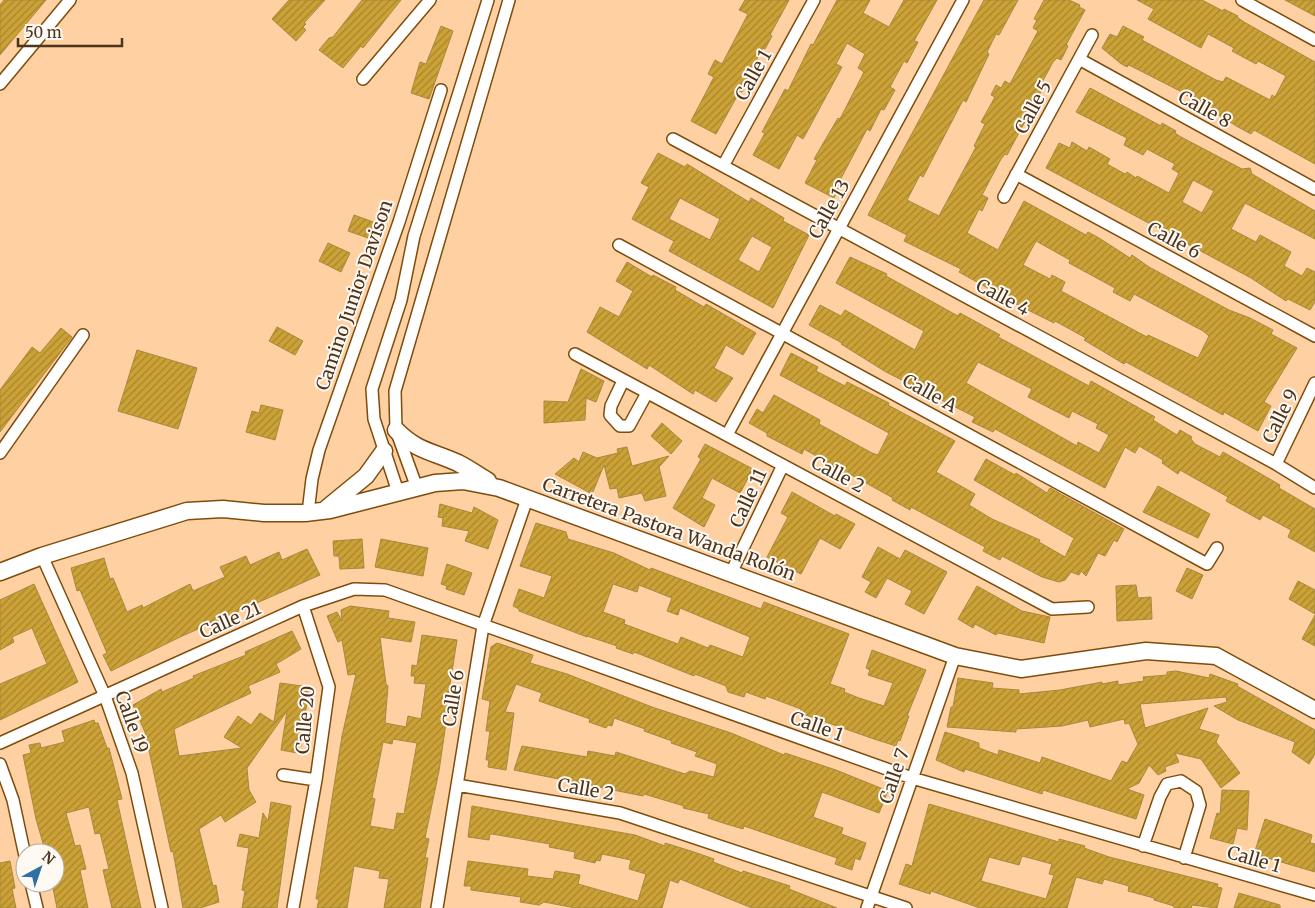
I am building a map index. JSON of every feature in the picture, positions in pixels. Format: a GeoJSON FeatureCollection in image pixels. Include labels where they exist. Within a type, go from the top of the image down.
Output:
{"type":"FeatureCollection","features":[{"type":"Feature","properties":{"kind":"street"},"geometry":{"type":"LineString","coordinates":[[0,84],[70,0]]}},
{"type":"Feature","properties":{"kind":"street"},"geometry":{"type":"LineString","coordinates":[[363,79],[430,0]]}},
{"type":"Feature","properties":{"kind":"street"},"geometry":{"type":"LineString","coordinates":[[398,492],[374,419],[372,390],[401,300],[414,236],[488,0]]}},
{"type":"Feature","properties":{"kind":"street"},"geometry":{"type":"LineString","coordinates":[[417,488],[396,430],[395,391],[510,0]]}},
{"type":"Feature","properties":{"kind":"street","name":"Calle 1"},"geometry":{"type":"LineString","coordinates":[[723,166],[814,0]]}},
{"type":"Feature","properties":{"kind":"street","name":"Calle 13"},"geometry":{"type":"LineString","coordinates":[[727,435],[963,0]]}},
{"type":"Feature","properties":{"kind":"street"},"geometry":{"type":"LineString","coordinates":[[1242,0],[1315,40]]}},
{"type":"Feature","properties":{"kind":"street","name":"Calle 5"},"geometry":{"type":"LineString","coordinates":[[1004,197],[1092,35]]}},
{"type":"Feature","properties":{"kind":"street","name":"Calle 8"},"geometry":{"type":"LineString","coordinates":[[1078,59],[1315,190]]}},
{"type":"Feature","properties":{"kind":"street","name":"Camino Junior Davison"},"geometry":{"type":"LineString","coordinates":[[315,512],[312,479],[319,450],[399,222],[442,90]]}},
{"type":"Feature","properties":{"kind":"street","name":"Calle 4"},"geometry":{"type":"LineString","coordinates":[[673,139],[1276,464],[1315,488]]}},
{"type":"Feature","properties":{"kind":"street","name":"Calle 6"},"geometry":{"type":"LineString","coordinates":[[1016,174],[1315,336]]}},
{"type":"Feature","properties":{"kind":"street","name":"Calle A"},"geometry":{"type":"LineString","coordinates":[[619,244],[1207,564],[1217,548]]}},
{"type":"Feature","properties":{"kind":"street"},"geometry":{"type":"LineString","coordinates":[[0,453],[82,335]]}},
{"type":"Feature","properties":{"kind":"street","name":"Calle 2"},"geometry":{"type":"LineString","coordinates":[[575,354],[1052,609],[1088,607]]}},
{"type":"Feature","properties":{"kind":"street"},"geometry":{"type":"LineString","coordinates":[[623,380],[611,406],[610,415],[620,426],[629,426],[647,393]]}},
{"type":"Feature","properties":{"kind":"street","name":"Calle 9"},"geometry":{"type":"LineString","coordinates":[[1276,464],[1315,383]]}},
{"type":"Feature","properties":{"kind":"street"},"geometry":{"type":"LineString","coordinates":[[396,430],[408,442],[423,451],[457,463],[499,488]]}},
{"type":"Feature","properties":{"kind":"street"},"geometry":{"type":"LineString","coordinates":[[315,512],[366,476],[384,451]]}},
{"type":"Feature","properties":{"kind":"street","name":"Calle 11"},"geometry":{"type":"LineString","coordinates":[[731,573],[783,465]]}},
{"type":"Feature","properties":{"kind":"street","name":"Carretera Pastora Wanda Rolón"},"geometry":{"type":"LineString","coordinates":[[0,572],[42,556],[187,511],[224,509],[264,513],[315,512],[435,483],[463,481],[499,488],[955,656],[1020,670],[1146,651],[1216,656],[1315,710]]}},
{"type":"Feature","properties":{"kind":"street","name":"Calle 6"},"geometry":{"type":"LineString","coordinates":[[437,908],[483,626],[527,499]]}},
{"type":"Feature","properties":{"kind":"street","name":"Calle 19"},"geometry":{"type":"LineString","coordinates":[[42,556],[105,696],[132,773],[162,908]]}},
{"type":"Feature","properties":{"kind":"street","name":"Calle 21"},"geometry":{"type":"LineString","coordinates":[[0,743],[303,606],[354,589],[385,590],[483,626]]}},
{"type":"Feature","properties":{"kind":"street","name":"Calle 20"},"geometry":{"type":"LineString","coordinates":[[293,908],[316,780],[329,687],[303,606]]}},
{"type":"Feature","properties":{"kind":"street","name":"Calle 1"},"geometry":{"type":"LineString","coordinates":[[483,626],[912,778],[1315,895]]}},
{"type":"Feature","properties":{"kind":"street","name":"Calle 7"},"geometry":{"type":"LineString","coordinates":[[868,903],[955,656]]}},
{"type":"Feature","properties":{"kind":"street"},"geometry":{"type":"LineString","coordinates":[[0,764],[12,800],[22,843]]}},
{"type":"Feature","properties":{"kind":"street","name":"Calle 20"},"geometry":{"type":"LineString","coordinates":[[283,775],[316,780]]}},
{"type":"Feature","properties":{"kind":"street"},"geometry":{"type":"LineString","coordinates":[[1144,846],[1160,797],[1167,784],[1181,781],[1196,790],[1200,805],[1184,858]]}},
{"type":"Feature","properties":{"kind":"street","name":"Calle 2"},"geometry":{"type":"LineString","coordinates":[[456,785],[620,813],[868,903],[906,908]]}},
{"type":"Feature","properties":{"kind":"street"},"geometry":{"type":"LineString","coordinates":[[33,893],[37,908]]}},
{"type":"Feature","properties":{"kind":"building"},"geometry":{"type":"Polygon","coordinates":[[[4,0],[46,0],[0,55],[0,5],[4,0]]]}},
{"type":"Feature","properties":{"kind":"building"},"geometry":{"type":"Polygon","coordinates":[[[289,0],[325,0],[304,23],[306,24],[303,27],[306,30],[296,41],[272,19],[289,0]]]}},
{"type":"Feature","properties":{"kind":"building"},"geometry":{"type":"Polygon","coordinates":[[[362,0],[401,0],[363,48],[361,46],[343,68],[319,50],[329,38],[333,37],[362,0]]]}},
{"type":"Feature","properties":{"kind":"building"},"geometry":{"type":"Polygon","coordinates":[[[745,0],[789,0],[770,35],[772,36],[765,49],[763,48],[750,72],[752,74],[742,92],[740,91],[716,134],[691,121],[714,77],[708,74],[715,60],[722,64],[748,14],[739,10],[745,0]]]}},
{"type":"Feature","properties":{"kind":"building"},"geometry":{"type":"Polygon","coordinates":[[[837,0],[870,0],[863,13],[889,27],[904,0],[937,0],[914,41],[918,42],[907,63],[904,61],[890,87],[895,90],[884,110],[881,109],[870,131],[867,129],[838,184],[840,185],[834,198],[805,183],[817,160],[814,159],[838,118],[840,119],[864,72],[858,68],[865,54],[847,43],[836,64],[842,67],[803,139],[797,135],[779,169],[753,155],[765,133],[762,132],[785,89],[788,91],[811,44],[813,45],[837,0]]]}},
{"type":"Feature","properties":{"kind":"building"},"geometry":{"type":"Polygon","coordinates":[[[984,0],[1018,0],[999,35],[996,34],[987,52],[989,54],[966,102],[963,100],[923,177],[920,175],[907,200],[939,216],[976,147],[974,146],[985,124],[981,122],[995,97],[991,95],[996,85],[1001,88],[1005,81],[1010,84],[1038,31],[1033,28],[1037,20],[1034,19],[1044,0],[1069,0],[1080,5],[1079,7],[1085,10],[1066,45],[1068,46],[1061,60],[1057,58],[1053,62],[1039,88],[1042,90],[1007,155],[1005,154],[1001,159],[982,195],[988,198],[982,211],[979,209],[967,233],[998,250],[1024,201],[1086,235],[1088,232],[1130,258],[1132,255],[1149,267],[1229,310],[1273,330],[1271,334],[1297,348],[1264,402],[1271,406],[1258,431],[1224,412],[1223,415],[1126,362],[1124,364],[1084,340],[1086,338],[1055,321],[1054,323],[1018,305],[959,272],[961,269],[904,241],[907,235],[868,215],[984,0]],[[1036,241],[1023,265],[1050,279],[1052,275],[1065,282],[1061,291],[1147,337],[1148,335],[1198,358],[1209,336],[1203,331],[1134,294],[1130,301],[1113,292],[1115,288],[1069,263],[1070,260],[1036,241]]]}},
{"type":"Feature","properties":{"kind":"building"},"geometry":{"type":"Polygon","coordinates":[[[1137,0],[1202,0],[1223,11],[1224,9],[1238,16],[1244,22],[1315,62],[1315,164],[1254,130],[1251,134],[1238,127],[1180,91],[1129,65],[1127,67],[1102,48],[1110,34],[1117,37],[1123,26],[1144,37],[1142,40],[1216,80],[1223,82],[1226,77],[1270,100],[1272,95],[1275,97],[1286,76],[1258,61],[1256,64],[1232,51],[1234,48],[1208,34],[1201,48],[1148,19],[1154,9],[1137,0]]]}},
{"type":"Feature","properties":{"kind":"building"},"geometry":{"type":"Polygon","coordinates":[[[1285,0],[1315,0],[1315,16],[1285,0]]]}},
{"type":"Feature","properties":{"kind":"building"},"geometry":{"type":"Polygon","coordinates":[[[441,26],[453,31],[429,99],[411,93],[420,62],[426,64],[441,26]]]}},
{"type":"Feature","properties":{"kind":"building"},"geometry":{"type":"Polygon","coordinates":[[[1090,88],[1161,126],[1162,123],[1176,131],[1175,133],[1181,137],[1242,169],[1250,168],[1252,174],[1315,211],[1315,239],[1245,203],[1231,229],[1256,242],[1260,235],[1291,252],[1284,266],[1302,276],[1307,268],[1315,272],[1315,302],[1310,310],[1288,299],[1286,301],[1251,278],[1046,168],[1059,143],[1070,148],[1072,142],[1087,151],[1089,147],[1110,159],[1107,164],[1125,174],[1127,172],[1136,178],[1137,176],[1169,193],[1179,173],[1172,169],[1175,164],[1147,149],[1143,155],[1124,145],[1127,138],[1076,112],[1090,88]],[[1193,180],[1182,202],[1202,213],[1214,191],[1193,180]]]}},
{"type":"Feature","properties":{"kind":"building"},"geometry":{"type":"Polygon","coordinates":[[[658,153],[685,167],[687,164],[749,202],[751,198],[784,218],[783,221],[809,235],[773,308],[669,251],[674,241],[632,219],[649,187],[641,183],[658,153]],[[680,198],[669,219],[710,240],[720,219],[680,198]],[[752,236],[738,260],[759,272],[772,247],[752,236]]]}},
{"type":"Feature","properties":{"kind":"building"},"geometry":{"type":"Polygon","coordinates":[[[354,215],[376,223],[371,239],[348,231],[354,215]]]}},
{"type":"Feature","properties":{"kind":"building"},"geometry":{"type":"Polygon","coordinates":[[[328,243],[350,253],[341,272],[319,261],[328,243]]]}},
{"type":"Feature","properties":{"kind":"building"},"geometry":{"type":"Polygon","coordinates":[[[850,257],[887,274],[886,276],[958,316],[960,313],[1000,335],[998,337],[1089,386],[1091,381],[1155,417],[1153,420],[1177,435],[1180,430],[1192,437],[1191,439],[1195,444],[1220,457],[1223,452],[1280,485],[1279,488],[1315,509],[1315,552],[1288,537],[1291,530],[1263,515],[1260,520],[1226,501],[1228,497],[1180,470],[1178,474],[1162,463],[1163,460],[1139,446],[1135,453],[1125,447],[1105,488],[995,429],[993,432],[972,422],[975,417],[886,372],[842,343],[809,325],[820,305],[841,316],[845,310],[915,350],[924,331],[836,283],[850,257]],[[978,362],[966,383],[1077,446],[1078,442],[1099,453],[1109,435],[1096,428],[1098,424],[1072,411],[1069,418],[1028,397],[1032,389],[978,362]]]}},
{"type":"Feature","properties":{"kind":"building"},"geometry":{"type":"Polygon","coordinates":[[[627,262],[652,277],[653,275],[676,287],[675,290],[704,307],[706,304],[756,333],[743,355],[726,345],[714,368],[733,378],[716,402],[695,390],[693,394],[649,365],[647,369],[587,332],[600,307],[619,317],[633,291],[616,281],[627,262]]]}},
{"type":"Feature","properties":{"kind":"building"},"geometry":{"type":"Polygon","coordinates":[[[277,327],[303,341],[295,355],[269,341],[277,327]]]}},
{"type":"Feature","properties":{"kind":"building"},"geometry":{"type":"Polygon","coordinates":[[[61,328],[72,337],[0,432],[0,390],[32,347],[40,353],[61,328]]]}},
{"type":"Feature","properties":{"kind":"building"},"geometry":{"type":"Polygon","coordinates":[[[137,350],[197,368],[178,429],[118,411],[137,350]]]}},
{"type":"Feature","properties":{"kind":"building"},"geometry":{"type":"Polygon","coordinates":[[[791,353],[818,367],[816,371],[845,386],[847,382],[889,403],[888,405],[955,441],[936,472],[975,494],[969,505],[992,519],[1040,540],[1039,542],[1065,557],[1074,538],[974,480],[986,459],[1015,475],[1016,473],[1047,493],[1050,488],[1124,529],[1117,542],[1114,540],[1105,556],[1098,553],[1086,576],[1081,571],[1079,575],[1071,572],[1065,580],[1059,582],[1042,577],[1002,556],[1000,560],[983,551],[985,547],[911,507],[910,510],[892,500],[893,498],[848,473],[846,476],[826,464],[827,462],[804,449],[802,454],[767,436],[767,433],[749,423],[757,409],[763,413],[774,395],[820,420],[819,424],[878,455],[889,433],[780,375],[791,353]]]}},
{"type":"Feature","properties":{"kind":"building"},"geometry":{"type":"Polygon","coordinates":[[[581,369],[604,381],[596,402],[586,398],[585,420],[544,423],[544,401],[568,402],[581,369]]]}},
{"type":"Feature","properties":{"kind":"building"},"geometry":{"type":"Polygon","coordinates":[[[261,405],[283,410],[275,440],[246,432],[252,411],[259,413],[261,405]]]}},
{"type":"Feature","properties":{"kind":"building"},"geometry":{"type":"Polygon","coordinates":[[[662,423],[682,441],[671,454],[651,436],[662,423]]]}},
{"type":"Feature","properties":{"kind":"building"},"geometry":{"type":"Polygon","coordinates":[[[705,444],[753,469],[740,493],[712,478],[702,498],[715,505],[704,527],[673,508],[701,459],[698,457],[705,444]]]}},
{"type":"Feature","properties":{"kind":"building"},"geometry":{"type":"Polygon","coordinates":[[[627,447],[632,466],[669,456],[659,467],[666,496],[645,501],[642,493],[619,498],[617,488],[610,489],[604,465],[592,494],[555,474],[574,458],[579,462],[583,452],[597,458],[618,453],[617,449],[627,447]]]}},
{"type":"Feature","properties":{"kind":"building"},"geometry":{"type":"Polygon","coordinates":[[[1158,486],[1210,514],[1198,538],[1143,512],[1158,486]]]}},
{"type":"Feature","properties":{"kind":"building"},"geometry":{"type":"Polygon","coordinates":[[[792,492],[835,516],[836,514],[855,524],[840,549],[820,538],[801,574],[767,557],[788,517],[781,513],[792,492]]]}},
{"type":"Feature","properties":{"kind":"building"},"geometry":{"type":"Polygon","coordinates":[[[440,504],[472,513],[474,507],[498,520],[488,549],[465,541],[469,531],[442,526],[443,518],[438,517],[440,504]]]}},
{"type":"Feature","properties":{"kind":"building"},"geometry":{"type":"Polygon","coordinates":[[[536,523],[566,532],[568,539],[614,553],[650,570],[651,568],[761,609],[764,602],[849,634],[830,684],[845,689],[844,692],[859,698],[884,706],[893,683],[868,675],[870,670],[866,668],[872,650],[926,670],[907,716],[909,716],[900,741],[898,740],[896,746],[800,713],[801,709],[766,696],[765,699],[746,692],[744,697],[728,692],[726,686],[695,674],[694,676],[634,652],[633,654],[616,648],[617,646],[587,637],[519,611],[519,609],[513,606],[519,589],[544,598],[552,576],[520,566],[536,523]],[[613,584],[603,612],[625,620],[624,624],[678,644],[681,637],[708,648],[710,645],[743,657],[750,637],[680,608],[678,615],[667,611],[672,598],[639,585],[637,592],[613,584]]]}},
{"type":"Feature","properties":{"kind":"building"},"geometry":{"type":"Polygon","coordinates":[[[362,539],[364,568],[340,569],[339,556],[334,556],[333,541],[362,539]]]}},
{"type":"Feature","properties":{"kind":"building"},"geometry":{"type":"Polygon","coordinates":[[[381,539],[428,548],[423,576],[375,567],[381,539]]]}},
{"type":"Feature","properties":{"kind":"building"},"geometry":{"type":"Polygon","coordinates":[[[878,547],[900,559],[905,550],[947,572],[924,614],[905,604],[912,591],[887,578],[876,598],[865,592],[871,582],[862,577],[878,547]]]}},
{"type":"Feature","properties":{"kind":"building"},"geometry":{"type":"Polygon","coordinates":[[[307,549],[320,575],[180,637],[111,671],[103,655],[107,653],[80,590],[77,591],[71,568],[104,558],[110,579],[113,578],[127,612],[142,605],[143,608],[190,584],[193,591],[225,577],[220,567],[246,556],[250,565],[279,552],[282,560],[307,549]]]}},
{"type":"Feature","properties":{"kind":"building"},"geometry":{"type":"Polygon","coordinates":[[[447,564],[472,573],[464,595],[446,589],[447,586],[441,584],[447,564]]]}},
{"type":"Feature","properties":{"kind":"building"},"geometry":{"type":"Polygon","coordinates":[[[1187,568],[1203,575],[1192,599],[1176,591],[1187,568]]]}},
{"type":"Feature","properties":{"kind":"building"},"geometry":{"type":"Polygon","coordinates":[[[1298,581],[1315,590],[1315,614],[1289,599],[1298,581]]]}},
{"type":"Feature","properties":{"kind":"building"},"geometry":{"type":"Polygon","coordinates":[[[34,584],[78,682],[0,720],[0,684],[47,664],[32,628],[12,637],[14,642],[0,650],[0,600],[34,584]]]}},
{"type":"Feature","properties":{"kind":"building"},"geometry":{"type":"Polygon","coordinates":[[[1136,585],[1138,598],[1151,597],[1152,619],[1117,621],[1116,586],[1136,585]]]}},
{"type":"Feature","properties":{"kind":"building"},"geometry":{"type":"Polygon","coordinates":[[[977,586],[1022,611],[1050,617],[1044,643],[998,633],[996,635],[975,624],[973,628],[958,619],[977,586]]]}},
{"type":"Feature","properties":{"kind":"building"},"geometry":{"type":"Polygon","coordinates":[[[350,606],[389,611],[388,618],[415,622],[411,642],[380,637],[386,684],[388,686],[385,723],[406,727],[408,716],[421,719],[426,684],[414,683],[415,676],[411,676],[412,665],[417,666],[422,635],[457,640],[444,722],[446,723],[439,771],[425,838],[429,839],[425,858],[428,858],[420,908],[384,908],[389,879],[379,878],[380,871],[354,866],[347,908],[317,908],[319,899],[316,899],[342,736],[356,674],[348,675],[342,640],[338,642],[327,616],[337,612],[342,621],[341,610],[350,606]],[[393,739],[392,744],[383,742],[372,798],[375,799],[370,826],[394,830],[397,813],[404,814],[417,743],[393,739]]]}},
{"type":"Feature","properties":{"kind":"building"},"geometry":{"type":"Polygon","coordinates":[[[1315,615],[1315,646],[1302,639],[1315,615]]]}},
{"type":"Feature","properties":{"kind":"building"},"geometry":{"type":"Polygon","coordinates":[[[292,631],[301,649],[276,664],[280,672],[248,686],[251,693],[174,729],[179,756],[242,748],[224,737],[238,716],[251,725],[260,713],[274,722],[280,683],[309,687],[301,746],[298,745],[297,753],[281,750],[287,711],[247,768],[249,790],[256,802],[225,822],[221,815],[199,829],[213,886],[216,885],[219,902],[200,908],[183,908],[173,851],[171,852],[145,732],[133,705],[161,689],[162,692],[194,678],[193,676],[246,655],[245,652],[292,631]]]}},
{"type":"Feature","properties":{"kind":"building"},"geometry":{"type":"Polygon","coordinates":[[[497,643],[533,655],[530,663],[567,674],[652,707],[731,733],[784,755],[785,753],[836,770],[888,791],[879,813],[822,792],[813,817],[843,828],[841,834],[866,843],[860,860],[855,858],[852,870],[835,864],[837,858],[744,826],[743,829],[723,823],[708,818],[709,814],[683,808],[684,806],[644,794],[643,796],[514,770],[522,746],[587,757],[588,751],[615,756],[616,752],[685,774],[690,771],[714,777],[717,764],[695,756],[697,752],[671,743],[672,741],[644,731],[645,729],[614,718],[612,726],[608,725],[606,728],[589,722],[590,719],[539,701],[542,693],[516,684],[505,712],[514,713],[506,770],[488,767],[489,760],[486,760],[490,731],[486,731],[490,701],[482,699],[491,647],[497,643]]]}},
{"type":"Feature","properties":{"kind":"building"},"geometry":{"type":"Polygon","coordinates":[[[1176,671],[1209,678],[1210,674],[1238,684],[1237,686],[1315,730],[1315,754],[1309,764],[1292,752],[1295,742],[1238,720],[1214,706],[1227,702],[1226,697],[1140,704],[1145,728],[1208,708],[1199,729],[1219,735],[1216,742],[1240,773],[1221,788],[1201,759],[1175,753],[1179,762],[1165,767],[1166,771],[1158,775],[1149,765],[1139,783],[1127,789],[1144,795],[1136,819],[1043,790],[1042,794],[965,769],[964,772],[936,760],[945,732],[979,743],[979,748],[998,755],[999,750],[1040,763],[1042,757],[1111,781],[1122,761],[1127,763],[1138,744],[1129,723],[1125,724],[1124,719],[1090,727],[1088,720],[1062,726],[1016,729],[1016,732],[947,727],[958,678],[993,683],[992,688],[1019,690],[1019,694],[1060,690],[1102,682],[1102,684],[1118,681],[1118,685],[1144,681],[1143,677],[1167,675],[1167,672],[1176,671]]]}},
{"type":"Feature","properties":{"kind":"building"},"geometry":{"type":"Polygon","coordinates":[[[94,720],[95,723],[98,723],[107,748],[109,748],[122,799],[117,800],[141,908],[112,908],[103,870],[109,869],[100,833],[95,834],[89,807],[66,813],[75,846],[80,845],[86,869],[80,870],[88,908],[57,908],[54,893],[65,893],[65,843],[43,843],[23,755],[31,753],[29,745],[40,743],[41,748],[65,742],[62,731],[94,720]]]}},
{"type":"Feature","properties":{"kind":"building"},"geometry":{"type":"Polygon","coordinates":[[[1222,790],[1249,791],[1247,830],[1237,828],[1233,844],[1210,838],[1217,813],[1220,814],[1222,790]]]}},
{"type":"Feature","properties":{"kind":"building"},"geometry":{"type":"Polygon","coordinates":[[[271,802],[291,806],[277,908],[242,908],[245,891],[242,890],[249,848],[237,846],[240,834],[259,838],[263,813],[268,821],[271,802]]]}},
{"type":"Feature","properties":{"kind":"building"},"geometry":{"type":"Polygon","coordinates":[[[929,804],[1059,842],[1059,839],[1085,846],[1084,848],[1109,857],[1218,884],[1217,887],[1222,888],[1217,908],[1192,905],[1191,908],[1174,908],[1174,906],[1154,900],[1154,898],[1128,891],[1129,886],[1104,879],[1102,884],[1076,877],[1067,908],[980,908],[931,891],[930,894],[899,884],[906,864],[912,866],[929,804]],[[1022,856],[1019,865],[989,857],[981,881],[1046,899],[1054,875],[1049,874],[1052,864],[1022,856]]]}},
{"type":"Feature","properties":{"kind":"building"},"geometry":{"type":"Polygon","coordinates":[[[472,806],[635,835],[665,846],[665,843],[714,859],[713,862],[742,873],[743,871],[790,886],[789,889],[837,908],[752,908],[680,879],[678,883],[670,880],[662,908],[576,908],[544,902],[539,905],[520,902],[521,897],[471,890],[471,886],[464,886],[468,861],[528,869],[527,876],[553,879],[555,871],[580,875],[578,884],[638,901],[646,874],[629,869],[631,860],[602,854],[600,861],[596,860],[595,863],[574,858],[575,852],[549,847],[550,844],[492,834],[490,834],[489,840],[468,837],[472,806]]]}},
{"type":"Feature","properties":{"kind":"building"},"geometry":{"type":"Polygon","coordinates":[[[1265,819],[1312,835],[1310,843],[1315,844],[1315,872],[1254,854],[1265,819]]]}},
{"type":"Feature","properties":{"kind":"building"},"geometry":{"type":"Polygon","coordinates":[[[10,861],[15,888],[12,889],[16,908],[0,908],[0,863],[10,861]]]}},
{"type":"Feature","properties":{"kind":"building"},"geometry":{"type":"Polygon","coordinates":[[[1239,893],[1280,905],[1280,908],[1234,908],[1239,893]]]}}]}
